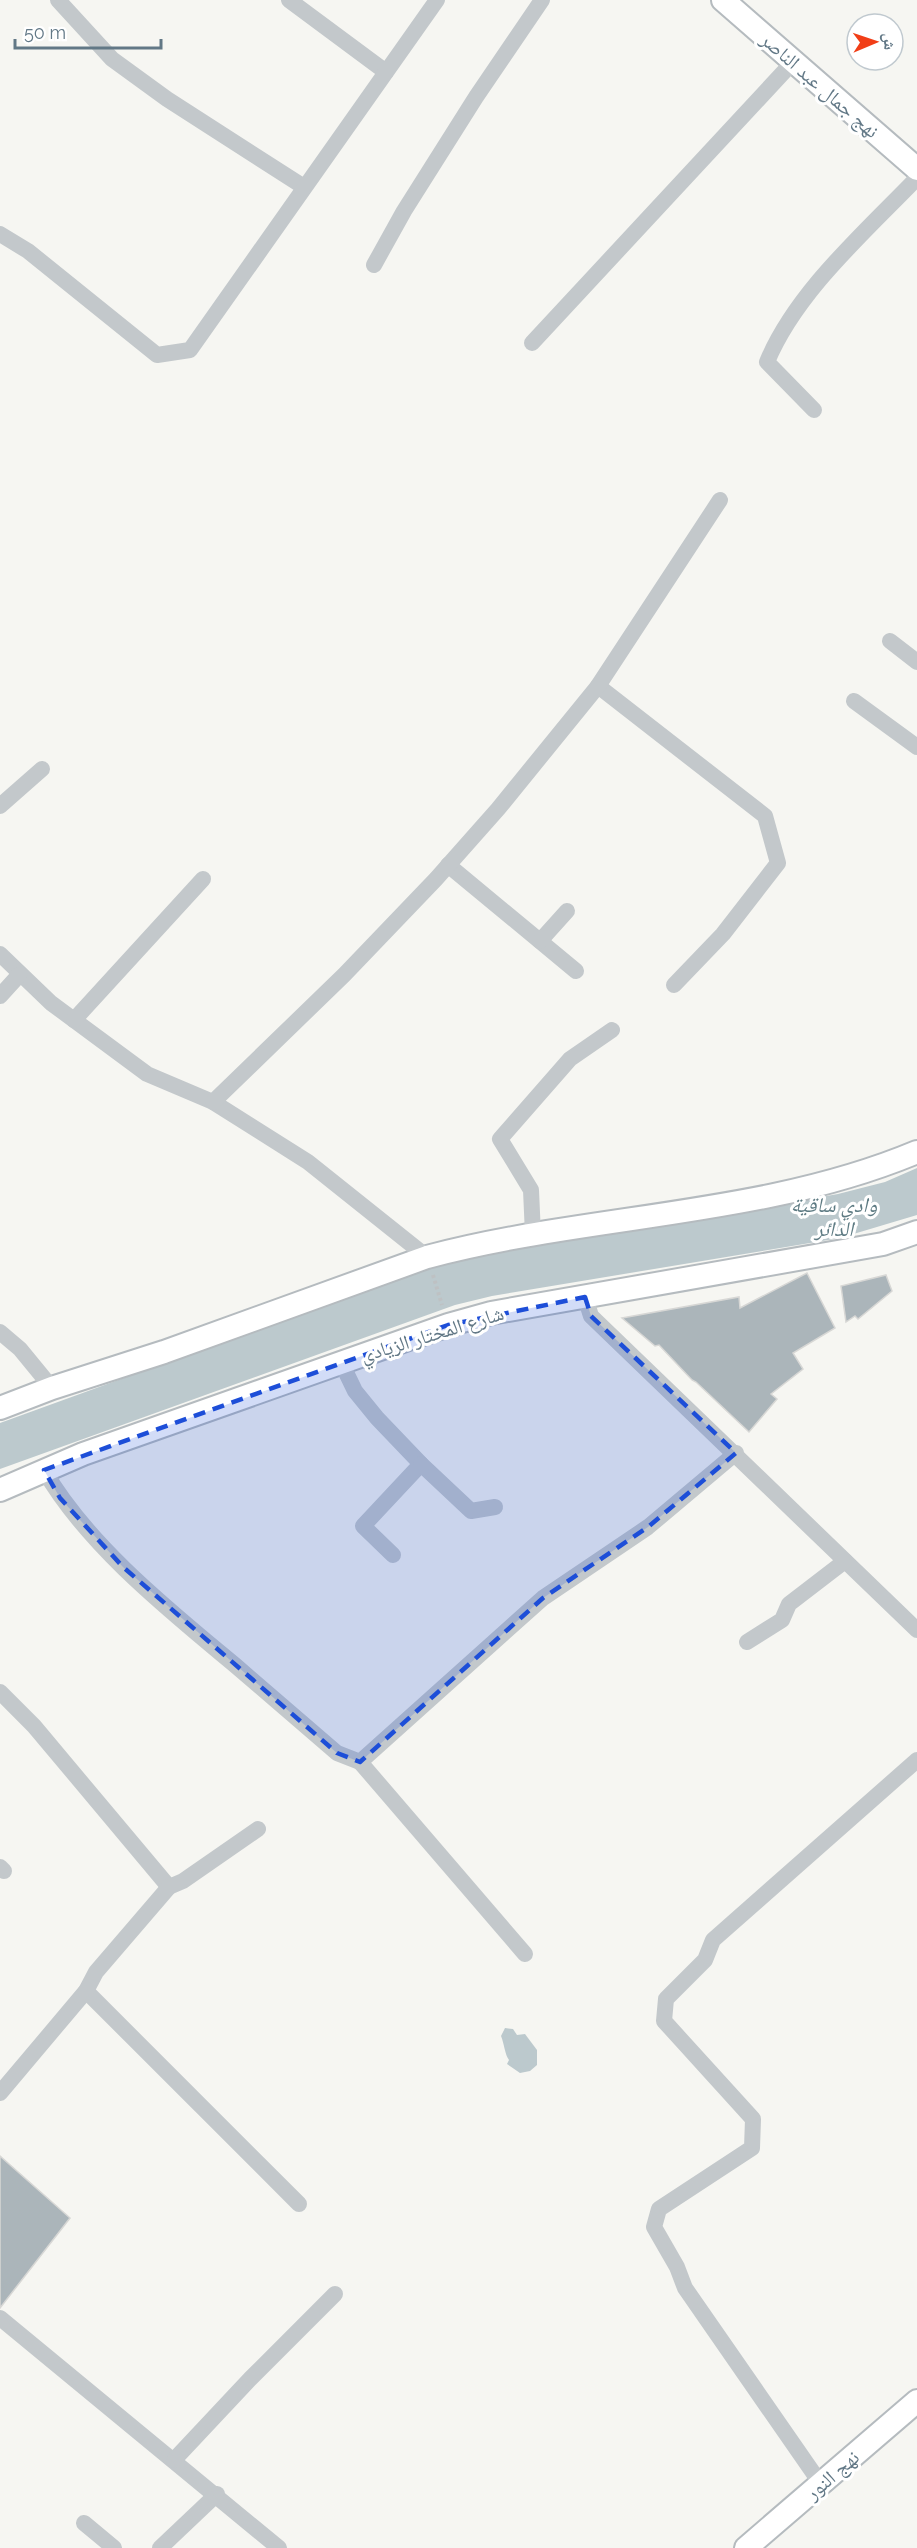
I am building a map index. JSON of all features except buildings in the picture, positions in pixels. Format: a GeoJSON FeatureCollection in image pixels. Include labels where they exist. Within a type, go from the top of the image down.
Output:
{"type":"FeatureCollection","features":[{"type":"Feature","properties":{"kind":"street"},"geometry":{"type":"LineString","coordinates":[[58,0],[112,58],[167,99],[304,187]]}},
{"type":"Feature","properties":{"kind":"street"},"geometry":{"type":"LineString","coordinates":[[289,0],[386,72]]}},
{"type":"Feature","properties":{"kind":"street"},"geometry":{"type":"LineString","coordinates":[[0,234],[28,251],[157,355],[190,350],[437,0]]}},
{"type":"Feature","properties":{"kind":"street"},"geometry":{"type":"LineString","coordinates":[[374,265],[470,106],[542,0]]}},
{"type":"Feature","properties":{"kind":"street","name":"نهج جمال عبد الناصر"},"geometry":{"type":"LineString","coordinates":[[732,3],[793,62],[917,170]]}},
{"type":"Feature","properties":{"kind":"street"},"geometry":{"type":"LineString","coordinates":[[532,343],[793,62]]}},
{"type":"Feature","properties":{"kind":"street"},"geometry":{"type":"LineString","coordinates":[[814,410],[767,362],[777,336],[810,291],[917,178]]}},
{"type":"Feature","properties":{"kind":"street"},"geometry":{"type":"LineString","coordinates":[[213,1102],[344,975],[498,809],[598,686],[720,500]]}},
{"type":"Feature","properties":{"kind":"street"},"geometry":{"type":"LineString","coordinates":[[890,642],[917,662]]}},
{"type":"Feature","properties":{"kind":"street"},"geometry":{"type":"LineString","coordinates":[[598,686],[765,816],[773,839],[778,863],[723,934],[674,985]]}},
{"type":"Feature","properties":{"kind":"street"},"geometry":{"type":"LineString","coordinates":[[854,700],[917,747]]}},
{"type":"Feature","properties":{"kind":"street"},"geometry":{"type":"LineString","coordinates":[[0,806],[42,769]]}},
{"type":"Feature","properties":{"kind":"street"},"geometry":{"type":"LineString","coordinates":[[448,865],[576,971]]}},
{"type":"Feature","properties":{"kind":"street"},"geometry":{"type":"LineString","coordinates":[[74,1020],[203,879]]}},
{"type":"Feature","properties":{"kind":"street"},"geometry":{"type":"LineString","coordinates":[[540,941],[567,911]]}},
{"type":"Feature","properties":{"kind":"street"},"geometry":{"type":"LineString","coordinates":[[0,954],[51,1003],[147,1074],[213,1102],[308,1162],[428,1257]]}},
{"type":"Feature","properties":{"kind":"street"},"geometry":{"type":"LineString","coordinates":[[0,996],[20,974]]}},
{"type":"Feature","properties":{"kind":"street"},"geometry":{"type":"LineString","coordinates":[[533,1235],[531,1190],[500,1139],[570,1059],[612,1030]]}},
{"type":"Feature","properties":{"kind":"street"},"geometry":{"type":"LineString","coordinates":[[0,1408],[428,1257],[471,1245],[733,1202],[833,1182],[875,1170],[917,1152]]}},
{"type":"Feature","properties":{"kind":"street","name":"شارع المختار الزيادي"},"geometry":{"type":"LineString","coordinates":[[0,1490],[83,1454],[448,1325],[491,1314],[883,1244],[917,1232]]}},
{"type":"Feature","properties":{"kind":"street"},"geometry":{"type":"LineString","coordinates":[[585,1297],[591,1316],[736,1453],[917,1630]]}},
{"type":"Feature","properties":{"kind":"street"},"geometry":{"type":"LineString","coordinates":[[0,1332],[20,1349],[52,1388]]}},
{"type":"Feature","properties":{"kind":"street"},"geometry":{"type":"LineString","coordinates":[[341,1362],[355,1391],[421,1464],[471,1510],[495,1507]]}},
{"type":"Feature","properties":{"kind":"street"},"geometry":{"type":"LineString","coordinates":[[360,1762],[543,1598],[648,1527],[736,1453]]}},
{"type":"Feature","properties":{"kind":"street"},"geometry":{"type":"LineString","coordinates":[[393,1555],[363,1526],[421,1464]]}},
{"type":"Feature","properties":{"kind":"street"},"geometry":{"type":"LineString","coordinates":[[44,1470],[60,1498],[123,1567],[185,1624],[337,1754],[360,1762],[525,1954]]}},
{"type":"Feature","properties":{"kind":"street"},"geometry":{"type":"LineString","coordinates":[[747,1642],[782,1620],[789,1604],[845,1561]]}},
{"type":"Feature","properties":{"kind":"street"},"geometry":{"type":"LineString","coordinates":[[0,1692],[34,1726],[170,1887]]}},
{"type":"Feature","properties":{"kind":"street"},"geometry":{"type":"LineString","coordinates":[[821,2484],[685,2288],[677,2267],[654,2227],[659,2209],[752,2148],[753,2119],[664,2022],[666,1999],[705,1960],[712,1940],[917,1760]]}},
{"type":"Feature","properties":{"kind":"street"},"geometry":{"type":"LineString","coordinates":[[0,2093],[86,1991],[96,1972],[170,1887],[183,1881],[258,1829]]}},
{"type":"Feature","properties":{"kind":"street"},"geometry":{"type":"LineString","coordinates":[[86,1991],[299,2205]]}},
{"type":"Feature","properties":{"kind":"street"},"geometry":{"type":"LineString","coordinates":[[174,2460],[250,2379],[335,2294]]}},
{"type":"Feature","properties":{"kind":"street"},"geometry":{"type":"LineString","coordinates":[[0,2318],[217,2494],[279,2548]]}},
{"type":"Feature","properties":{"kind":"street","name":"نهج النور"},"geometry":{"type":"LineString","coordinates":[[746,2548],[917,2401]]}},
{"type":"Feature","properties":{"kind":"street"},"geometry":{"type":"LineString","coordinates":[[160,2548],[217,2494]]}},
{"type":"Feature","properties":{"kind":"street"},"geometry":{"type":"LineString","coordinates":[[84,2523],[114,2548]]}},
{"type":"Feature","properties":{"kind":"path"},"geometry":{"type":"LineString","coordinates":[[428,1257],[448,1325]]}},
{"type":"Feature","properties":{"kind":"highlighted area"},"geometry":{"type":"Polygon","coordinates":[[[585,1297],[591,1316],[736,1453],[648,1527],[543,1598],[360,1762],[337,1753],[123,1567],[60,1498],[44,1470],[448,1325],[585,1297]]]}},
{"type":"Feature","properties":{"kind":"water","name":"وادي ساقية الدائر"},"geometry":{"type":"Polygon","coordinates":[[[917,1168],[917,1215],[840,1238],[492,1296],[455,1305],[0,1469],[0,1423],[410,1274],[474,1257],[838,1194],[885,1182],[917,1168]]]}},
{"type":"Feature","properties":{"kind":"water"},"geometry":{"type":"Polygon","coordinates":[[[505,2028],[513,2029],[517,2035],[525,2034],[537,2050],[537,2065],[530,2071],[520,2073],[507,2064],[509,2060],[501,2036],[505,2028]]]}}]}
